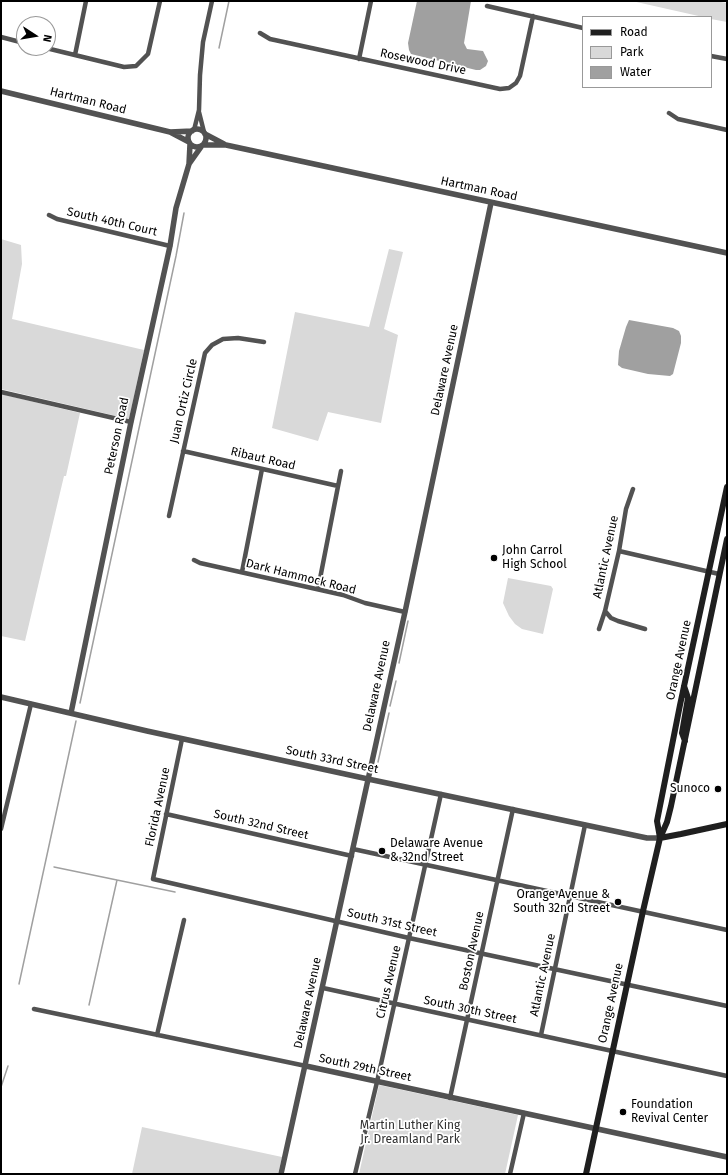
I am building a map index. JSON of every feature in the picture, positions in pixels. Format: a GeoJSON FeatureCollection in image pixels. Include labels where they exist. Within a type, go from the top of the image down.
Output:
{"type":"FeatureCollection","features":[{"type":"Feature","properties":{"kind":"main road","name":"Orange Avenue"},"geometry":{"type":"LineString","coordinates":[[660,838],[657,821],[684,686],[727,487]]}},
{"type":"Feature","properties":{"kind":"main road","name":"Orange Avenue"},"geometry":{"type":"LineString","coordinates":[[586,1174],[643,911],[660,838],[667,822],[685,741],[727,539]]}},
{"type":"Feature","properties":{"kind":"main road"},"geometry":{"type":"LineString","coordinates":[[684,686],[688,698],[682,733],[685,741]]}},
{"type":"Feature","properties":{"kind":"main road"},"geometry":{"type":"LineString","coordinates":[[660,838],[727,824]]}},
{"type":"Feature","properties":{"kind":"street"},"geometry":{"type":"LineString","coordinates":[[75,55],[86,1]]}},
{"type":"Feature","properties":{"kind":"street"},"geometry":{"type":"LineString","coordinates":[[56,50],[124,67],[136,66],[148,54],[160,1]]}},
{"type":"Feature","properties":{"kind":"street"},"geometry":{"type":"LineString","coordinates":[[199,110],[193,131],[189,136],[190,143],[195,147],[202,146],[206,141],[199,110],[200,75],[203,42],[212,1]]}},
{"type":"Feature","properties":{"kind":"street"},"geometry":{"type":"LineString","coordinates":[[359,59],[371,1]]}},
{"type":"Feature","properties":{"kind":"street"},"geometry":{"type":"LineString","coordinates":[[488,6],[582,28]]}},
{"type":"Feature","properties":{"kind":"street","name":"Rosewood Drive"},"geometry":{"type":"LineString","coordinates":[[260,33],[270,39],[500,89],[509,88],[516,83],[520,76],[533,16]]}},
{"type":"Feature","properties":{"kind":"street"},"geometry":{"type":"LineString","coordinates":[[1,37],[16,41]]}},
{"type":"Feature","properties":{"kind":"street"},"geometry":{"type":"LineString","coordinates":[[712,56],[727,59]]}},
{"type":"Feature","properties":{"kind":"street","name":"Hartman Road"},"geometry":{"type":"LineString","coordinates":[[1,91],[170,132],[190,143]]}},
{"type":"Feature","properties":{"kind":"street"},"geometry":{"type":"LineString","coordinates":[[668,113],[678,119],[727,130]]}},
{"type":"Feature","properties":{"kind":"street"},"geometry":{"type":"LineString","coordinates":[[193,131],[199,130],[204,133]]}},
{"type":"Feature","properties":{"kind":"street","name":"Hartman Road"},"geometry":{"type":"LineString","coordinates":[[170,132],[193,131]]}},
{"type":"Feature","properties":{"kind":"street","name":"Hartman Road"},"geometry":{"type":"LineString","coordinates":[[204,133],[226,145]]}},
{"type":"Feature","properties":{"kind":"street","name":"Peterson Road"},"geometry":{"type":"LineString","coordinates":[[71,713],[131,422],[170,246],[176,208],[189,164],[190,143]]}},
{"type":"Feature","properties":{"kind":"street","name":"Hartman Road"},"geometry":{"type":"LineString","coordinates":[[202,146],[226,145],[727,253]]}},
{"type":"Feature","properties":{"kind":"street","name":"Peterson Road"},"geometry":{"type":"LineString","coordinates":[[189,164],[202,146]]}},
{"type":"Feature","properties":{"kind":"street","name":"Delaware Avenue"},"geometry":{"type":"LineString","coordinates":[[281,1174],[405,612],[491,203]]}},
{"type":"Feature","properties":{"kind":"street","name":"South 40th Court"},"geometry":{"type":"LineString","coordinates":[[49,215],[57,219],[170,246]]}},
{"type":"Feature","properties":{"kind":"street","name":"Juan Ortiz Circle"},"geometry":{"type":"LineString","coordinates":[[169,516],[205,353],[212,345],[223,339],[238,338],[264,342]]}},
{"type":"Feature","properties":{"kind":"street"},"geometry":{"type":"LineString","coordinates":[[1,392],[131,422]]}},
{"type":"Feature","properties":{"kind":"street","name":"Ribaut Road"},"geometry":{"type":"LineString","coordinates":[[183,451],[338,486]]}},
{"type":"Feature","properties":{"kind":"street"},"geometry":{"type":"LineString","coordinates":[[242,572],[262,469]]}},
{"type":"Feature","properties":{"kind":"street"},"geometry":{"type":"LineString","coordinates":[[318,589],[341,471]]}},
{"type":"Feature","properties":{"kind":"street","name":"Atlantic Avenue"},"geometry":{"type":"LineString","coordinates":[[599,629],[619,551],[626,509],[633,488]]}},
{"type":"Feature","properties":{"kind":"street"},"geometry":{"type":"LineString","coordinates":[[619,551],[719,574]]}},
{"type":"Feature","properties":{"kind":"street","name":"Dark Hammock Road"},"geometry":{"type":"LineString","coordinates":[[194,560],[200,563],[343,595],[365,603],[405,612]]}},
{"type":"Feature","properties":{"kind":"street"},"geometry":{"type":"LineString","coordinates":[[605,610],[608,615],[618,621],[645,629]]}},
{"type":"Feature","properties":{"kind":"street","name":"South 33rd Street"},"geometry":{"type":"LineString","coordinates":[[1,697],[182,739],[368,779],[647,838],[660,838]]}},
{"type":"Feature","properties":{"kind":"street"},"geometry":{"type":"LineString","coordinates":[[1,827],[31,704]]}},
{"type":"Feature","properties":{"kind":"street","name":"Florida Avenue"},"geometry":{"type":"LineString","coordinates":[[153,879],[182,739]]}},
{"type":"Feature","properties":{"kind":"street","name":"Citrus Avenue"},"geometry":{"type":"LineString","coordinates":[[355,1174],[441,794]]}},
{"type":"Feature","properties":{"kind":"street","name":"Boston Avenue"},"geometry":{"type":"LineString","coordinates":[[450,1098],[513,809]]}},
{"type":"Feature","properties":{"kind":"street","name":"South 32nd Street"},"geometry":{"type":"LineString","coordinates":[[166,814],[352,856]]}},
{"type":"Feature","properties":{"kind":"street","name":"Atlantic Avenue"},"geometry":{"type":"LineString","coordinates":[[541,1035],[585,825]]}},
{"type":"Feature","properties":{"kind":"street"},"geometry":{"type":"LineString","coordinates":[[353,849],[727,930]]}},
{"type":"Feature","properties":{"kind":"street","name":"South 31st Street"},"geometry":{"type":"LineString","coordinates":[[153,879],[409,938],[727,1006]]}},
{"type":"Feature","properties":{"kind":"street"},"geometry":{"type":"LineString","coordinates":[[158,1035],[184,920]]}},
{"type":"Feature","properties":{"kind":"street","name":"South 30th Street"},"geometry":{"type":"LineString","coordinates":[[323,988],[727,1076]]}},
{"type":"Feature","properties":{"kind":"street","name":"South 29th Street"},"geometry":{"type":"LineString","coordinates":[[34,1009],[596,1128],[727,1158]]}},
{"type":"Feature","properties":{"kind":"street"},"geometry":{"type":"LineString","coordinates":[[510,1174],[524,1113]]}},
{"type":"Feature","properties":{"kind":"green space"},"geometry":{"type":"Polygon","coordinates":[[[632,1],[715,1],[727,3],[727,22],[712,19],[712,16],[699,16],[632,1]]]}},
{"type":"Feature","properties":{"kind":"green space"},"geometry":{"type":"Polygon","coordinates":[[[1,239],[21,245],[22,264],[12,319],[144,350],[129,419],[1,389],[1,239]]]}},
{"type":"Feature","properties":{"kind":"green space"},"geometry":{"type":"Polygon","coordinates":[[[389,249],[403,252],[384,329],[398,335],[381,423],[328,412],[318,441],[272,428],[295,312],[369,327],[389,249]]]}},
{"type":"Feature","properties":{"kind":"green space"},"geometry":{"type":"Polygon","coordinates":[[[1,394],[80,413],[25,641],[1,636],[1,394]]]}},
{"type":"Feature","properties":{"kind":"green space"},"geometry":{"type":"Polygon","coordinates":[[[508,578],[551,586],[553,589],[543,634],[522,629],[515,624],[509,616],[503,603],[508,578]]]}},
{"type":"Feature","properties":{"kind":"green space","name":"Martin Luther King Jr. Dreamland Park"},"geometry":{"type":"Polygon","coordinates":[[[379,1085],[518,1115],[505,1174],[359,1174],[379,1085]]]}},
{"type":"Feature","properties":{"kind":"green space"},"geometry":{"type":"Polygon","coordinates":[[[142,1127],[282,1157],[278,1174],[132,1174],[142,1127]]]}},
{"type":"Feature","properties":{"kind":"water"},"geometry":{"type":"Polygon","coordinates":[[[417,1],[471,1],[464,43],[467,49],[483,51],[488,61],[486,66],[480,70],[476,70],[411,54],[408,43],[417,1]]]}},
{"type":"Feature","properties":{"kind":"water"},"geometry":{"type":"Polygon","coordinates":[[[629,320],[673,328],[679,331],[681,343],[673,374],[670,376],[648,374],[622,368],[618,365],[619,351],[629,320]]]}},
{"type":"Feature","properties":{"kind":"waterway"},"geometry":{"type":"LineString","coordinates":[[219,48],[229,1]]}},
{"type":"Feature","properties":{"kind":"waterway"},"geometry":{"type":"LineString","coordinates":[[80,703],[184,213]]}},
{"type":"Feature","properties":{"kind":"waterway"},"geometry":{"type":"LineString","coordinates":[[399,663],[408,621]]}},
{"type":"Feature","properties":{"kind":"waterway"},"geometry":{"type":"LineString","coordinates":[[390,706],[396,681]]}},
{"type":"Feature","properties":{"kind":"waterway"},"geometry":{"type":"LineString","coordinates":[[378,762],[389,713]]}},
{"type":"Feature","properties":{"kind":"waterway"},"geometry":{"type":"LineString","coordinates":[[19,984],[76,721]]}},
{"type":"Feature","properties":{"kind":"waterway"},"geometry":{"type":"LineString","coordinates":[[54,867],[175,892]]}},
{"type":"Feature","properties":{"kind":"waterway"},"geometry":{"type":"LineString","coordinates":[[89,1005],[117,880]]}},
{"type":"Feature","properties":{"kind":"waterway"},"geometry":{"type":"LineString","coordinates":[[1,1087],[8,1066]]}},
{"type":"Feature","properties":{"kind":"place","name":"John Carrol High School"},"geometry":{"type":"Point","coordinates":[494,558]}},
{"type":"Feature","properties":{"kind":"place","name":"Sunoco"},"geometry":{"type":"Point","coordinates":[718,789]}},
{"type":"Feature","properties":{"kind":"place","name":"Delaware Avenue & 32nd Street"},"geometry":{"type":"Point","coordinates":[382,851]}},
{"type":"Feature","properties":{"kind":"place","name":"Orange Avenue & South 32nd Street"},"geometry":{"type":"Point","coordinates":[618,902]}},
{"type":"Feature","properties":{"kind":"place","name":"Foundation Revival Center"},"geometry":{"type":"Point","coordinates":[623,1112]}}]}
